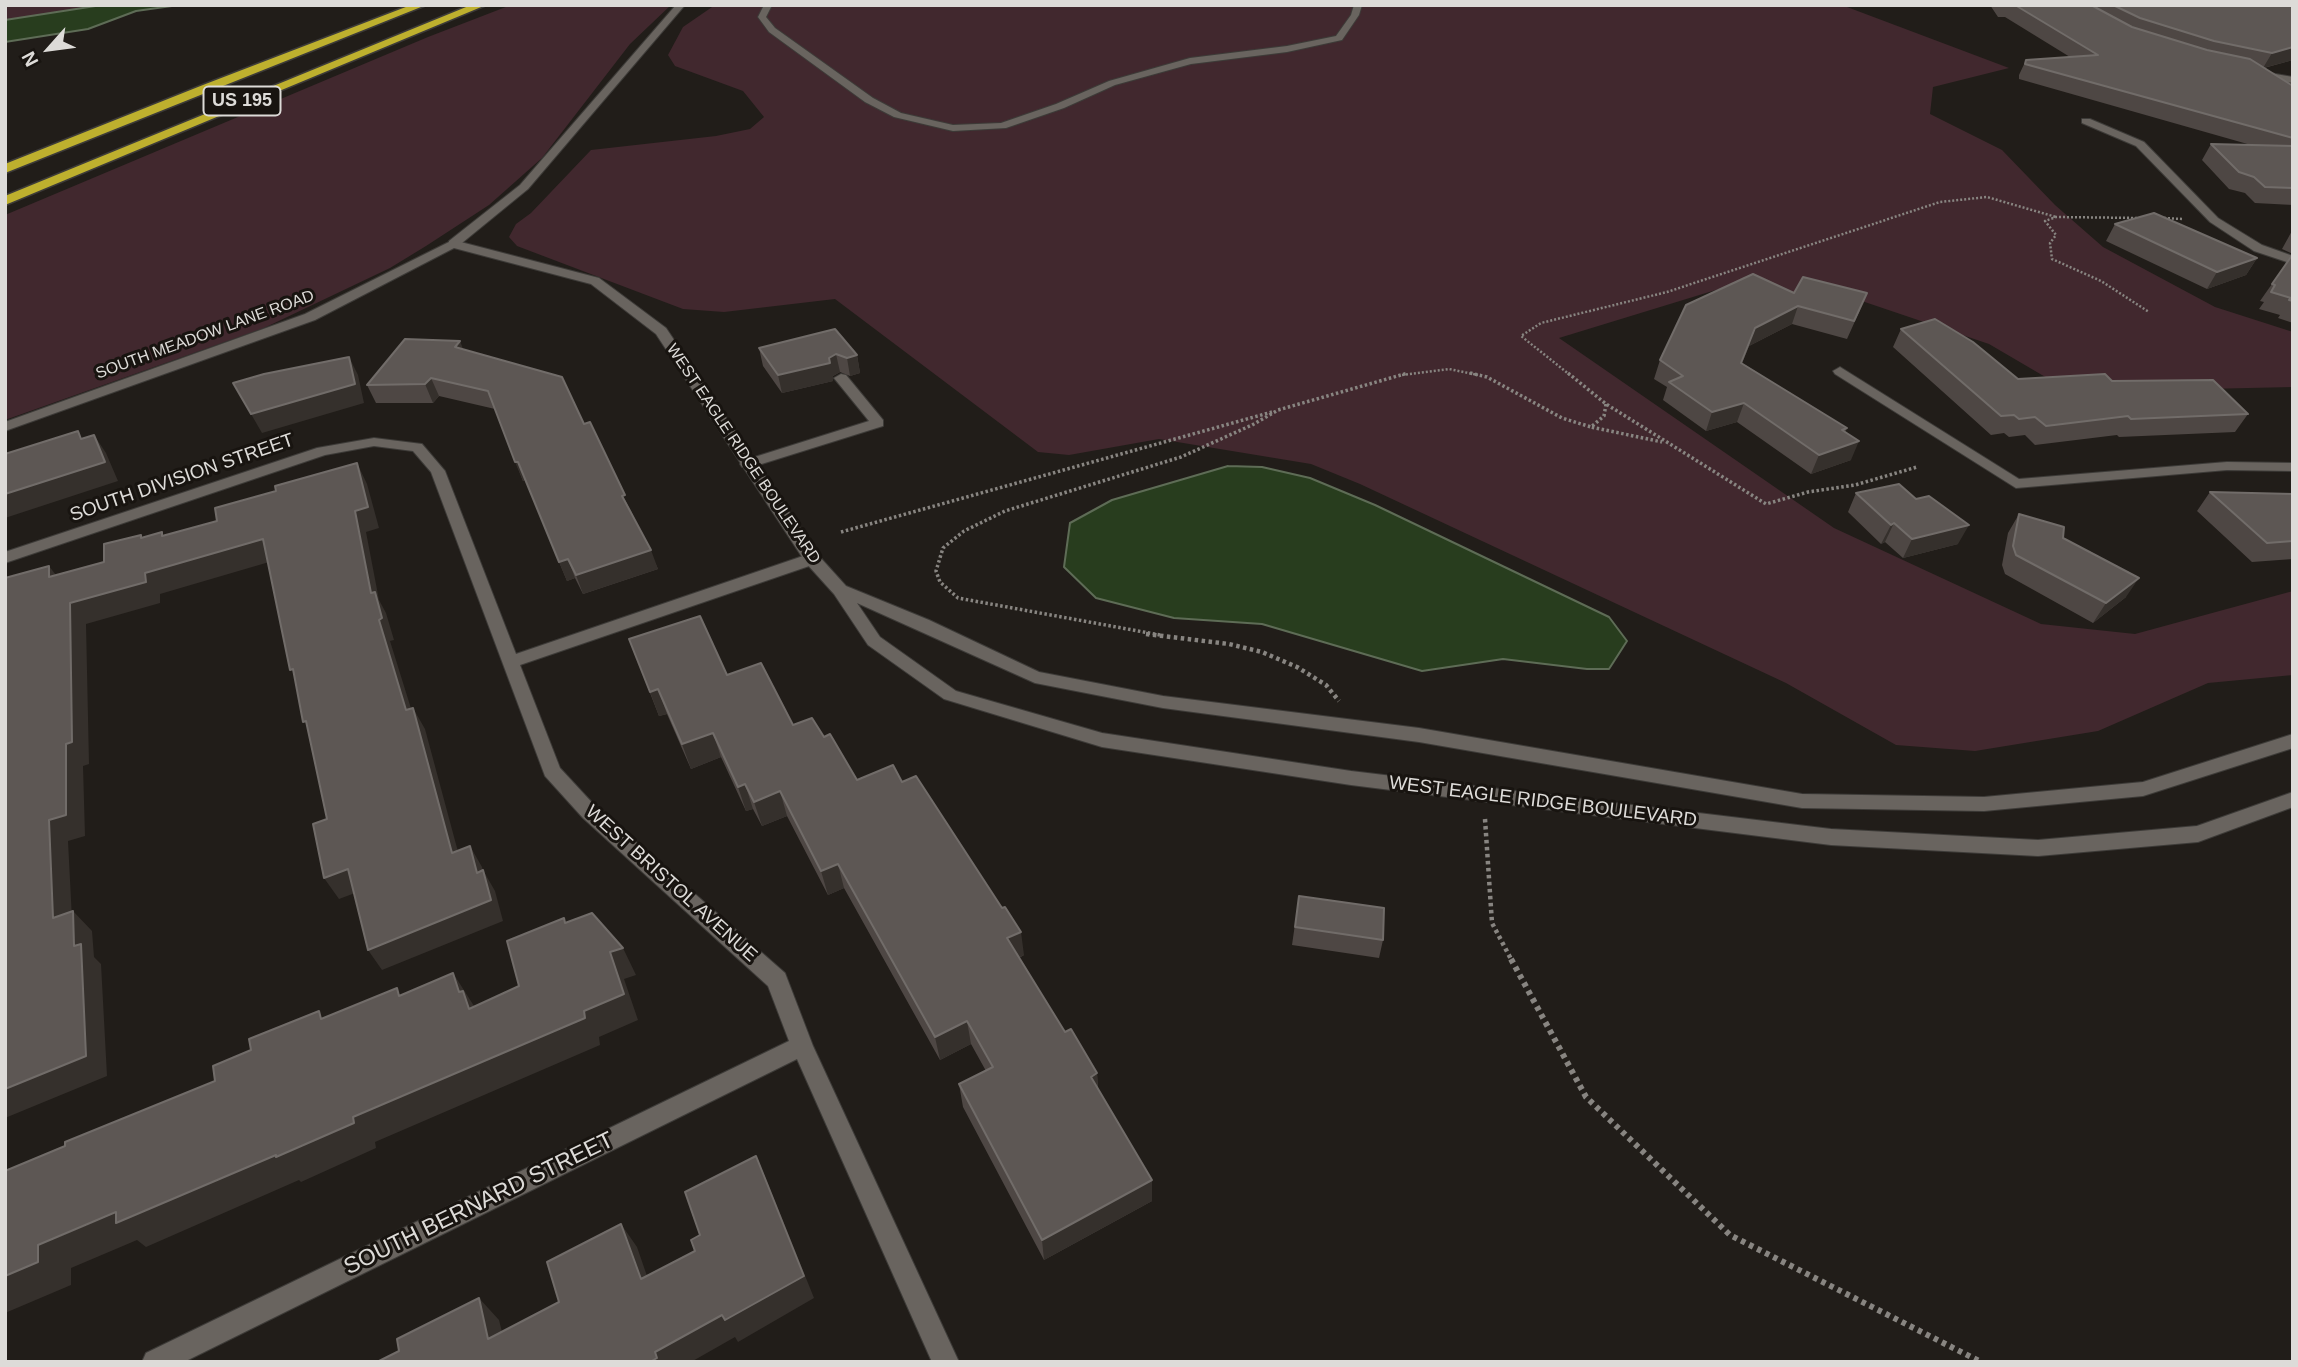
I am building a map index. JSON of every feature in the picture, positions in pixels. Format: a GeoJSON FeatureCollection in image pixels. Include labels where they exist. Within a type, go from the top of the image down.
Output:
{"type":"FeatureCollection","features":[{"type":"Feature","properties":{"kind":"highway","name":"US 195"},"geometry":{"type":"LineString","coordinates":[[5,169],[207,87],[421,5]]}},
{"type":"Feature","properties":{"kind":"highway","name":"US 195"},"geometry":{"type":"LineString","coordinates":[[5,201],[481,5]]}},
{"type":"Feature","properties":{"kind":"street","name":"SOUTH MEADOW LANE ROAD"},"geometry":{"type":"LineString","coordinates":[[5,428],[310,317],[453,244],[524,187],[681,5]]}},
{"type":"Feature","properties":{"kind":"street"},"geometry":{"type":"LineString","coordinates":[[768,5],[762,17],[772,30],[869,100],[898,115],[953,128],[1002,126],[1060,106],[1112,83],[1190,61],[1287,49],[1339,38],[1355,15],[1358,5]]}},
{"type":"Feature","properties":{"kind":"street"},"geometry":{"type":"LineString","coordinates":[[2249,71],[2293,80]]}},
{"type":"Feature","properties":{"kind":"street"},"geometry":{"type":"LineString","coordinates":[[2086,121],[2140,144],[2214,220],[2258,248],[2293,260]]}},
{"type":"Feature","properties":{"kind":"street","name":"WEST EAGLE RIDGE BOULEVARD"},"geometry":{"type":"LineString","coordinates":[[453,244],[595,282],[661,331],[812,559],[839,590],[874,641],[950,695],[1102,740],[1350,778],[1832,837],[2038,848],[2198,834],[2293,799]]}},
{"type":"Feature","properties":{"kind":"street"},"geometry":{"type":"LineString","coordinates":[[1840,372],[2016,484],[2227,466],[2293,467]]}},
{"type":"Feature","properties":{"kind":"street"},"geometry":{"type":"LineString","coordinates":[[747,464],[878,423],[841,379]]}},
{"type":"Feature","properties":{"kind":"street","name":"SOUTH DIVISION STREET"},"geometry":{"type":"LineString","coordinates":[[5,558],[322,451],[374,442]]}},
{"type":"Feature","properties":{"kind":"street","name":"WEST BRISTOL AVENUE"},"geometry":{"type":"LineString","coordinates":[[374,442],[417,447],[438,471],[552,771],[590,813],[777,980],[802,1046],[946,1362]]}},
{"type":"Feature","properties":{"kind":"street"},"geometry":{"type":"LineString","coordinates":[[511,662],[812,559]]}},
{"type":"Feature","properties":{"kind":"street","name":"WEST EAGLE RIDGE BOULEVARD"},"geometry":{"type":"LineString","coordinates":[[839,590],[923,624],[1035,677],[1163,702],[1419,735],[1802,801],[1984,804],[2143,789],[2293,741]]}},
{"type":"Feature","properties":{"kind":"street","name":"SOUTH BERNARD STREET"},"geometry":{"type":"LineString","coordinates":[[155,1362],[802,1046]]}},
{"type":"Feature","properties":{"kind":"path"},"geometry":{"type":"LineString","coordinates":[[1917,467],[1855,485],[1808,492],[1766,504],[1606,404],[1521,335],[1541,323],[1668,292],[1940,202],[1987,197],[2056,217],[2151,218]]}},
{"type":"Feature","properties":{"kind":"path"},"geometry":{"type":"LineString","coordinates":[[2056,217],[2045,221],[2056,236],[2050,243],[2052,259],[2101,281],[2149,312]]}},
{"type":"Feature","properties":{"kind":"path"},"geometry":{"type":"LineString","coordinates":[[2163,218],[2188,219]]}},
{"type":"Feature","properties":{"kind":"path"},"geometry":{"type":"LineString","coordinates":[[841,532],[1413,372],[1449,369],[1487,377],[1562,418],[1669,444]]}},
{"type":"Feature","properties":{"kind":"path"},"geometry":{"type":"LineString","coordinates":[[1591,427],[1604,416],[1606,404]]}},
{"type":"Feature","properties":{"kind":"path"},"geometry":{"type":"LineString","coordinates":[[1278,410],[1252,425],[1181,457],[1004,510],[964,531],[943,548],[936,571],[940,582],[958,598],[1133,632],[1228,644],[1262,652],[1297,667],[1326,685],[1346,709]]}},
{"type":"Feature","properties":{"kind":"path"},"geometry":{"type":"LineString","coordinates":[[1484,795],[1492,923],[1586,1097],[1730,1235],[1982,1362]]}},
{"type":"Feature","properties":{"kind":"shaded area"},"geometry":{"type":"Polygon","coordinates":[[[5,5],[134,5],[5,29],[5,5]]]}},
{"type":"Feature","properties":{"kind":"shaded area"},"geometry":{"type":"Polygon","coordinates":[[[102,5],[179,5],[136,11],[88,29],[5,42],[5,20],[102,5]]]}},
{"type":"Feature","properties":{"kind":"shaded area"},"geometry":{"type":"Polygon","coordinates":[[[511,5],[671,5],[630,44],[542,158],[489,205],[426,246],[390,268],[264,328],[5,420],[5,215],[428,37],[511,5]]]}},
{"type":"Feature","properties":{"kind":"shaded area"},"geometry":{"type":"Polygon","coordinates":[[[715,5],[1850,5],[1847,7],[2009,68],[1933,87],[1930,114],[2002,150],[2055,205],[2103,247],[2215,307],[2293,332],[2293,387],[2071,392],[1989,344],[1847,296],[1719,289],[1559,338],[1834,528],[2041,624],[2135,634],[2293,591],[2293,675],[2208,683],[2098,731],[1975,751],[1896,745],[1786,683],[1360,484],[1311,464],[1159,439],[1069,455],[1038,452],[835,299],[724,312],[683,309],[517,246],[509,237],[516,224],[531,213],[591,150],[716,136],[750,129],[764,117],[743,91],[675,66],[668,55],[683,27],[715,5]]]}},
{"type":"Feature","properties":{"kind":"shaded area"},"geometry":{"type":"Polygon","coordinates":[[[1228,466],[1262,467],[1310,478],[1375,505],[1609,617],[1627,641],[1609,669],[1503,659],[1422,671],[1262,624],[1174,618],[1096,598],[1064,567],[1070,523],[1112,500],[1228,466]]]}},
{"type":"Feature","properties":{"kind":"building"},"geometry":{"type":"Polygon","coordinates":[[[2015,5],[2091,5],[2132,27],[2207,50],[2250,59],[2293,86],[2293,138],[2025,64],[2026,60],[2098,55],[2015,5]]]}},
{"type":"Feature","properties":{"kind":"building"},"geometry":{"type":"Polygon","coordinates":[[[2113,5],[2293,5],[2293,47],[2272,53],[2214,41],[2140,18],[2113,5]]]}},
{"type":"Feature","properties":{"kind":"building"},"geometry":{"type":"Polygon","coordinates":[[[2211,144],[2293,146],[2293,188],[2265,187],[2254,177],[2239,172],[2211,144]]]}},
{"type":"Feature","properties":{"kind":"building"},"geometry":{"type":"Polygon","coordinates":[[[2154,213],[2257,258],[2217,272],[2115,224],[2154,213]]]}},
{"type":"Feature","properties":{"kind":"building"},"geometry":{"type":"Polygon","coordinates":[[[2293,254],[2293,301],[2271,292],[2275,285],[2272,284],[2293,254]]]}},
{"type":"Feature","properties":{"kind":"building"},"geometry":{"type":"Polygon","coordinates":[[[1753,274],[1794,293],[1803,277],[1867,293],[1854,321],[1798,306],[1755,328],[1741,363],[1847,428],[1842,430],[1859,441],[1819,455],[1744,403],[1712,412],[1669,382],[1683,376],[1660,360],[1686,305],[1753,274]]]}},
{"type":"Feature","properties":{"kind":"building"},"geometry":{"type":"Polygon","coordinates":[[[1935,319],[1973,342],[2018,379],[2105,374],[2112,381],[2213,380],[2248,414],[2131,419],[2128,416],[2046,426],[2035,417],[2019,419],[2014,415],[2001,416],[1901,329],[1935,319]]]}},
{"type":"Feature","properties":{"kind":"building"},"geometry":{"type":"Polygon","coordinates":[[[835,329],[857,355],[847,358],[836,354],[829,358],[830,363],[778,375],[759,348],[835,329]]]}},
{"type":"Feature","properties":{"kind":"building"},"geometry":{"type":"Polygon","coordinates":[[[405,339],[460,341],[455,347],[562,377],[584,424],[590,422],[625,495],[622,496],[651,550],[576,575],[568,559],[559,562],[518,462],[515,462],[488,391],[431,378],[425,384],[367,385],[405,339]]]}},
{"type":"Feature","properties":{"kind":"building"},"geometry":{"type":"Polygon","coordinates":[[[349,357],[355,384],[251,414],[233,383],[264,374],[349,357]]]}},
{"type":"Feature","properties":{"kind":"building"},"geometry":{"type":"Polygon","coordinates":[[[78,431],[81,439],[94,435],[105,462],[5,494],[5,454],[78,431]]]}},
{"type":"Feature","properties":{"kind":"building"},"geometry":{"type":"Polygon","coordinates":[[[357,463],[368,507],[355,511],[371,593],[375,592],[382,618],[379,620],[406,710],[413,708],[452,853],[470,846],[477,873],[483,870],[491,900],[368,950],[348,869],[324,878],[313,824],[327,819],[306,721],[303,722],[293,669],[290,670],[263,539],[145,573],[146,582],[70,603],[72,742],[66,744],[66,815],[49,820],[53,918],[73,911],[74,946],[81,944],[86,1056],[5,1089],[5,578],[49,566],[49,577],[104,562],[104,544],[162,532],[162,536],[217,521],[215,508],[276,491],[275,486],[357,463]]]}},
{"type":"Feature","properties":{"kind":"building"},"geometry":{"type":"Polygon","coordinates":[[[1899,484],[1916,499],[1929,496],[1969,525],[1912,539],[1894,523],[1891,525],[1856,493],[1899,484]]]}},
{"type":"Feature","properties":{"kind":"building"},"geometry":{"type":"Polygon","coordinates":[[[2210,492],[2293,494],[2293,541],[2267,543],[2210,492]]]}},
{"type":"Feature","properties":{"kind":"building"},"geometry":{"type":"Polygon","coordinates":[[[2019,514],[2064,527],[2063,538],[2139,578],[2106,603],[2016,555],[2013,546],[2019,514]]]}},
{"type":"Feature","properties":{"kind":"building"},"geometry":{"type":"Polygon","coordinates":[[[700,616],[727,675],[761,663],[793,725],[812,718],[824,737],[830,734],[857,780],[893,765],[902,782],[916,776],[1002,908],[1005,907],[1021,932],[1007,938],[1065,1032],[1071,1029],[1097,1073],[1091,1077],[1152,1180],[1042,1240],[959,1084],[993,1067],[967,1021],[935,1037],[838,864],[821,871],[780,791],[754,802],[745,784],[738,787],[713,733],[682,744],[658,689],[650,692],[629,639],[700,616]]]}},
{"type":"Feature","properties":{"kind":"building"},"geometry":{"type":"Polygon","coordinates":[[[1299,896],[1384,908],[1383,940],[1295,927],[1299,896]]]}},
{"type":"Feature","properties":{"kind":"building"},"geometry":{"type":"Polygon","coordinates":[[[592,913],[623,948],[610,952],[624,994],[584,1011],[585,1018],[353,1117],[354,1123],[276,1157],[116,1223],[116,1212],[38,1245],[38,1262],[5,1276],[5,1171],[65,1146],[65,1142],[215,1081],[213,1066],[251,1050],[249,1039],[319,1011],[321,1019],[397,988],[399,996],[453,973],[459,992],[463,991],[469,1009],[519,986],[507,941],[564,918],[565,923],[592,913]]]}},
{"type":"Feature","properties":{"kind":"building"},"geometry":{"type":"Polygon","coordinates":[[[756,1156],[804,1276],[725,1320],[722,1315],[655,1352],[657,1358],[650,1362],[377,1362],[399,1351],[397,1339],[479,1298],[488,1339],[559,1302],[547,1262],[621,1224],[641,1279],[695,1251],[691,1240],[700,1235],[685,1192],[756,1156]]]}}]}
